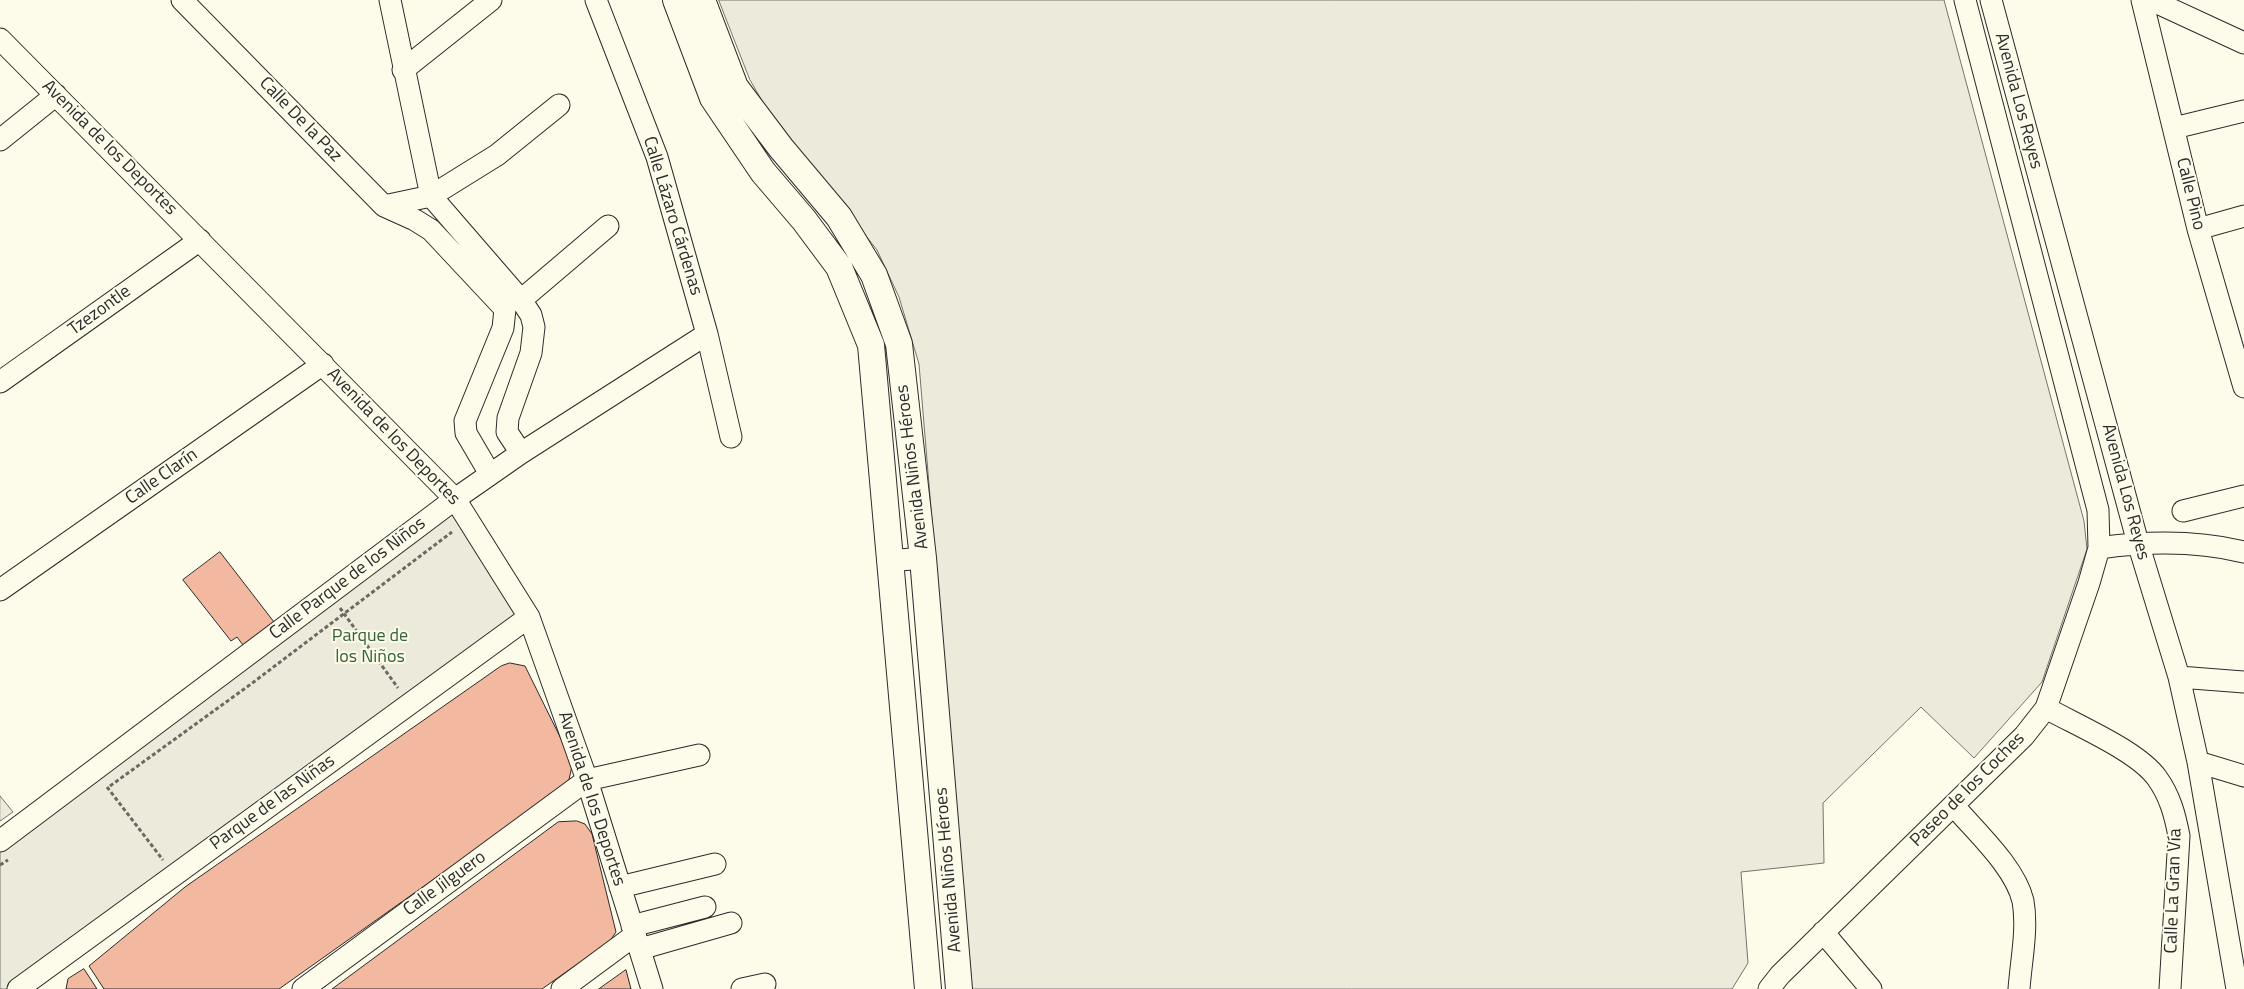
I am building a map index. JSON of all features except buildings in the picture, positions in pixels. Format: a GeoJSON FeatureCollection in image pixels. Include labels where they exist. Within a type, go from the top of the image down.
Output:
{"type":"FeatureCollection","features":[{"type":"Feature","properties":{"kind":"main road","name":"Avenida Niños Héroes"},"geometry":{"type":"LineString","coordinates":[[676,0],[713,98],[763,172],[804,220],[839,266],[871,345],[928,989]]}},
{"type":"Feature","properties":{"kind":"main road","name":"Avenida Niños Héroes"},"geometry":{"type":"LineString","coordinates":[[702,0],[735,87],[839,217],[874,275],[899,344],[923,558],[960,989]]}},
{"type":"Feature","properties":{"kind":"street"},"geometry":{"type":"LineString","coordinates":[[390,0],[430,196],[521,300],[531,314],[534,327],[531,353],[508,418],[507,432],[521,453]]}},
{"type":"Feature","properties":{"kind":"street"},"geometry":{"type":"LineString","coordinates":[[403,70],[490,0]]}},
{"type":"Feature","properties":{"kind":"street","name":"Calle Lázaro Cárdenas"},"geometry":{"type":"LineString","coordinates":[[596,0],[657,157],[707,334],[731,438]]}},
{"type":"Feature","properties":{"kind":"street","name":"Avenida Los Reyes"},"geometry":{"type":"LineString","coordinates":[[1965,0],[2098,510],[2099,548]]}},
{"type":"Feature","properties":{"kind":"street","name":"Avenida Los Reyes"},"geometry":{"type":"LineString","coordinates":[[1991,0],[2138,542],[2179,677],[2198,762],[2237,989]]}},
{"type":"Feature","properties":{"kind":"street","name":"Calle Pino"},"geometry":{"type":"LineString","coordinates":[[2142,0],[2198,229],[2236,329],[2244,387]]}},
{"type":"Feature","properties":{"kind":"street"},"geometry":{"type":"LineString","coordinates":[[2151,0],[2244,43]]}},
{"type":"Feature","properties":{"kind":"street","name":"Calle De la Paz"},"geometry":{"type":"LineString","coordinates":[[191,4],[384,206]]}},
{"type":"Feature","properties":{"kind":"street","name":"Avenida de los Deportes"},"geometry":{"type":"LineString","coordinates":[[0,39],[455,498],[530,616],[587,780],[652,989]]}},
{"type":"Feature","properties":{"kind":"street"},"geometry":{"type":"LineString","coordinates":[[0,140],[56,95]]}},
{"type":"Feature","properties":{"kind":"street"},"geometry":{"type":"LineString","coordinates":[[384,206],[430,196],[497,156],[559,105]]}},
{"type":"Feature","properties":{"kind":"street"},"geometry":{"type":"LineString","coordinates":[[2174,128],[2244,111]]}},
{"type":"Feature","properties":{"kind":"street"},"geometry":{"type":"LineString","coordinates":[[384,206],[415,220],[430,230],[506,309],[503,328],[466,422],[466,433],[490,474]]}},
{"type":"Feature","properties":{"kind":"street"},"geometry":{"type":"LineString","coordinates":[[2198,229],[2244,216]]}},
{"type":"Feature","properties":{"kind":"street"},"geometry":{"type":"LineString","coordinates":[[521,300],[608,226]]}},
{"type":"Feature","properties":{"kind":"street","name":"Tzezontle"},"geometry":{"type":"LineString","coordinates":[[0,382],[200,240]]}},
{"type":"Feature","properties":{"kind":"street","name":"Calle Parque de los Niños"},"geometry":{"type":"LineString","coordinates":[[7,848],[330,593],[455,498],[521,453],[707,334]]}},
{"type":"Feature","properties":{"kind":"street","name":"Calle Clarín"},"geometry":{"type":"LineString","coordinates":[[0,590],[324,364]]}},
{"type":"Feature","properties":{"kind":"street"},"geometry":{"type":"LineString","coordinates":[[2183,512],[2244,496]]}},
{"type":"Feature","properties":{"kind":"street"},"geometry":{"type":"LineString","coordinates":[[2099,548],[2138,542],[2204,544],[2244,552]]}},
{"type":"Feature","properties":{"kind":"street","name":"Paseo de los Coches"},"geometry":{"type":"LineString","coordinates":[[1770,989],[1780,975],[1823,932],[2024,736],[2046,708],[2089,583],[2099,548]]}},
{"type":"Feature","properties":{"kind":"street"},"geometry":{"type":"LineString","coordinates":[[889,561],[923,558]]}},
{"type":"Feature","properties":{"kind":"street","name":"Parque de las Niñas"},"geometry":{"type":"LineString","coordinates":[[18,989],[530,616]]}},
{"type":"Feature","properties":{"kind":"street"},"geometry":{"type":"LineString","coordinates":[[2179,677],[2244,682]]}},
{"type":"Feature","properties":{"kind":"street","name":"Calle La Gran Vía"},"geometry":{"type":"LineString","coordinates":[[2046,708],[2116,746],[2138,761],[2156,776],[2167,794],[2175,814],[2178,836],[2170,989]]}},
{"type":"Feature","properties":{"kind":"street"},"geometry":{"type":"LineString","coordinates":[[587,780],[699,755]]}},
{"type":"Feature","properties":{"kind":"street"},"geometry":{"type":"LineString","coordinates":[[2198,762],[2244,776]]}},
{"type":"Feature","properties":{"kind":"street","name":"Calle Jilguero"},"geometry":{"type":"LineString","coordinates":[[303,989],[587,780]]}},
{"type":"Feature","properties":{"kind":"street"},"geometry":{"type":"LineString","coordinates":[[1954,806],[1998,856],[2018,886],[2025,919],[2019,989]]}},
{"type":"Feature","properties":{"kind":"street"},"geometry":{"type":"LineString","coordinates":[[620,886],[715,864]]}},
{"type":"Feature","properties":{"kind":"street"},"geometry":{"type":"LineString","coordinates":[[562,989],[636,937],[705,907]]}},
{"type":"Feature","properties":{"kind":"street"},"geometry":{"type":"LineString","coordinates":[[636,937],[731,923]]}},
{"type":"Feature","properties":{"kind":"street"},"geometry":{"type":"LineString","coordinates":[[1823,932],[1871,989]]}},
{"type":"Feature","properties":{"kind":"street"},"geometry":{"type":"LineString","coordinates":[[742,989],[764,984]]}},
{"type":"Feature","properties":{"kind":"path"},"geometry":{"type":"LineString","coordinates":[[99,793],[251,684],[469,519]]}},
{"type":"Feature","properties":{"kind":"path"},"geometry":{"type":"LineString","coordinates":[[330,593],[409,704]]}},
{"type":"Feature","properties":{"kind":"path"},"geometry":{"type":"LineString","coordinates":[[108,787],[174,875]]}},
{"type":"Feature","properties":{"kind":"path"},"geometry":{"type":"LineString","coordinates":[[0,865],[7,848]]}},
{"type":"Feature","properties":{"kind":"green space"},"geometry":{"type":"Polygon","coordinates":[[[719,0],[1944,0],[2084,521],[2087,549],[2042,682],[1974,758],[1921,707],[1823,803],[1824,863],[1741,872],[1748,963],[1732,989],[971,989],[919,364],[899,297],[877,250],[768,111],[750,80],[719,0]]]}},
{"type":"Feature","properties":{"kind":"green space","name":"Parque de los Niños"},"geometry":{"type":"Polygon","coordinates":[[[455,502],[523,616],[15,989],[0,989],[0,841],[455,502]]]}},
{"type":"Feature","properties":{"kind":"shaded area"},"geometry":{"type":"Polygon","coordinates":[[[0,796],[13,812],[0,821],[0,796]]]}}]}
